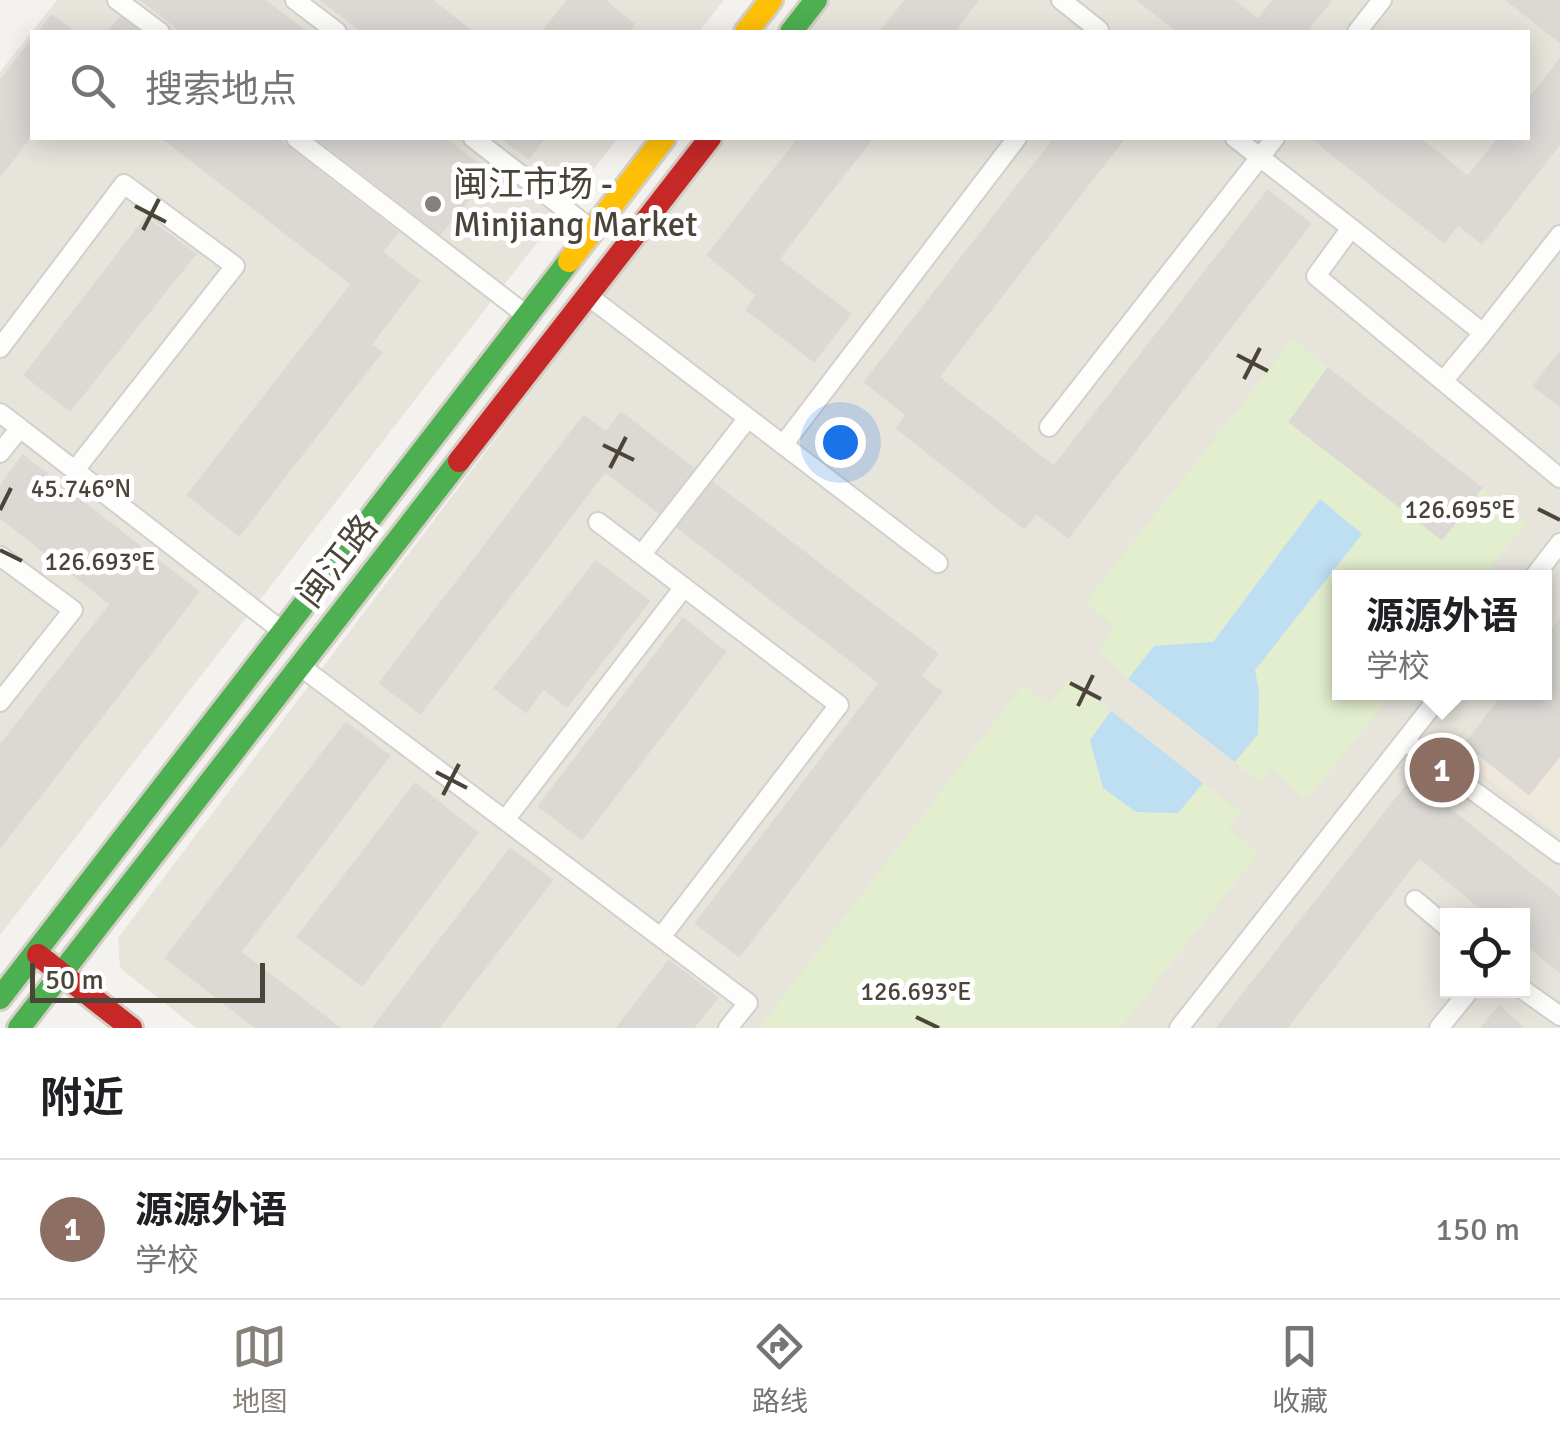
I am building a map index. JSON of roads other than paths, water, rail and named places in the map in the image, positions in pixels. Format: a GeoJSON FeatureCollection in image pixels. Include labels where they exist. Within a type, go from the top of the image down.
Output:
{"type":"FeatureCollection","features":[{"type":"Feature","properties":{"kind":"main road"},"geometry":{"type":"LineString","coordinates":[[748,30],[771,0]]}},
{"type":"Feature","properties":{"kind":"main road"},"geometry":{"type":"LineString","coordinates":[[793,30],[816,0]]}},
{"type":"Feature","properties":{"kind":"main road","name":"闽江路"},"geometry":{"type":"LineString","coordinates":[[0,998],[662,140]]}},
{"type":"Feature","properties":{"kind":"main road","name":"闽江路"},"geometry":{"type":"LineString","coordinates":[[19,1028],[708,140]]}},
{"type":"Feature","properties":{"kind":"main road"},"geometry":{"type":"LineString","coordinates":[[35,952],[97,1010],[131,1028]]}},
{"type":"Feature","properties":{"kind":"lane"},"geometry":{"type":"LineString","coordinates":[[117,0],[157,30]]}},
{"type":"Feature","properties":{"kind":"lane"},"geometry":{"type":"LineString","coordinates":[[296,0],[334,30]]}},
{"type":"Feature","properties":{"kind":"lane"},"geometry":{"type":"LineString","coordinates":[[1060,0],[1097,30]]}},
{"type":"Feature","properties":{"kind":"lane"},"geometry":{"type":"LineString","coordinates":[[1359,30],[1382,0]]}},
{"type":"Feature","properties":{"kind":"lane"},"geometry":{"type":"LineString","coordinates":[[299,140],[527,315]]}},
{"type":"Feature","properties":{"kind":"lane"},"geometry":{"type":"LineString","coordinates":[[476,140],[592,230]]}},
{"type":"Feature","properties":{"kind":"lane"},"geometry":{"type":"LineString","coordinates":[[783,445],[1015,140]]}},
{"type":"Feature","properties":{"kind":"lane"},"geometry":{"type":"LineString","coordinates":[[1239,140],[1483,333]]}},
{"type":"Feature","properties":{"kind":"lane"},"geometry":{"type":"LineString","coordinates":[[1048,427],[1273,140]]}},
{"type":"Feature","properties":{"kind":"lane"},"geometry":{"type":"LineString","coordinates":[[0,348],[124,184],[235,266],[74,470]]}},
{"type":"Feature","properties":{"kind":"lane"},"geometry":{"type":"LineString","coordinates":[[1351,228],[1316,276],[1560,478]]}},
{"type":"Feature","properties":{"kind":"lane"},"geometry":{"type":"LineString","coordinates":[[1444,380],[1560,235]]}},
{"type":"Feature","properties":{"kind":"lane"},"geometry":{"type":"LineString","coordinates":[[559,274],[938,564]]}},
{"type":"Feature","properties":{"kind":"lane"},"geometry":{"type":"LineString","coordinates":[[0,413],[277,637],[300,666],[748,1003],[728,1028]]}},
{"type":"Feature","properties":{"kind":"lane"},"geometry":{"type":"LineString","coordinates":[[642,554],[748,418]]}},
{"type":"Feature","properties":{"kind":"lane"},"geometry":{"type":"LineString","coordinates":[[0,453],[20,428]]}},
{"type":"Feature","properties":{"kind":"lane"},"geometry":{"type":"LineString","coordinates":[[598,522],[840,704],[661,937]]}},
{"type":"Feature","properties":{"kind":"lane"},"geometry":{"type":"LineString","coordinates":[[1539,570],[1560,543]]}},
{"type":"Feature","properties":{"kind":"lane"},"geometry":{"type":"LineString","coordinates":[[0,556],[73,610],[0,702]]}},
{"type":"Feature","properties":{"kind":"lane"},"geometry":{"type":"LineString","coordinates":[[505,820],[684,587]]}},
{"type":"Feature","properties":{"kind":"lane"},"geometry":{"type":"LineString","coordinates":[[1178,1028],[1437,700]]}},
{"type":"Feature","properties":{"kind":"lane"},"geometry":{"type":"LineString","coordinates":[[1405,741],[1560,854]]}},
{"type":"Feature","properties":{"kind":"lane"},"geometry":{"type":"LineString","coordinates":[[1415,900],[1440,921]]}},
{"type":"Feature","properties":{"kind":"lane"},"geometry":{"type":"LineString","coordinates":[[1530,995],[1560,1016]]}},
{"type":"Feature","properties":{"kind":"lane"},"geometry":{"type":"LineString","coordinates":[[1439,1028],[1463,998]]}},
{"type":"Feature","properties":{"kind":"water"},"geometry":{"type":"Polygon","coordinates":[[[1320,499],[1362,534],[1255,670],[1258,734],[1235,762],[1128,679],[1154,646],[1213,642],[1320,499]]]}},
{"type":"Feature","properties":{"kind":"water"},"geometry":{"type":"Polygon","coordinates":[[[1111,711],[1203,783],[1178,813],[1136,812],[1103,788],[1090,740],[1111,711]]]}},
{"type":"Feature","properties":{"kind":"place","name":"闽江市场 - Minjiang Market"},"geometry":{"type":"Point","coordinates":[433,204]}},
{"type":"Feature","properties":{"kind":"place","name":"源源外语"},"geometry":{"type":"Point","coordinates":[1442,770]}}]}
